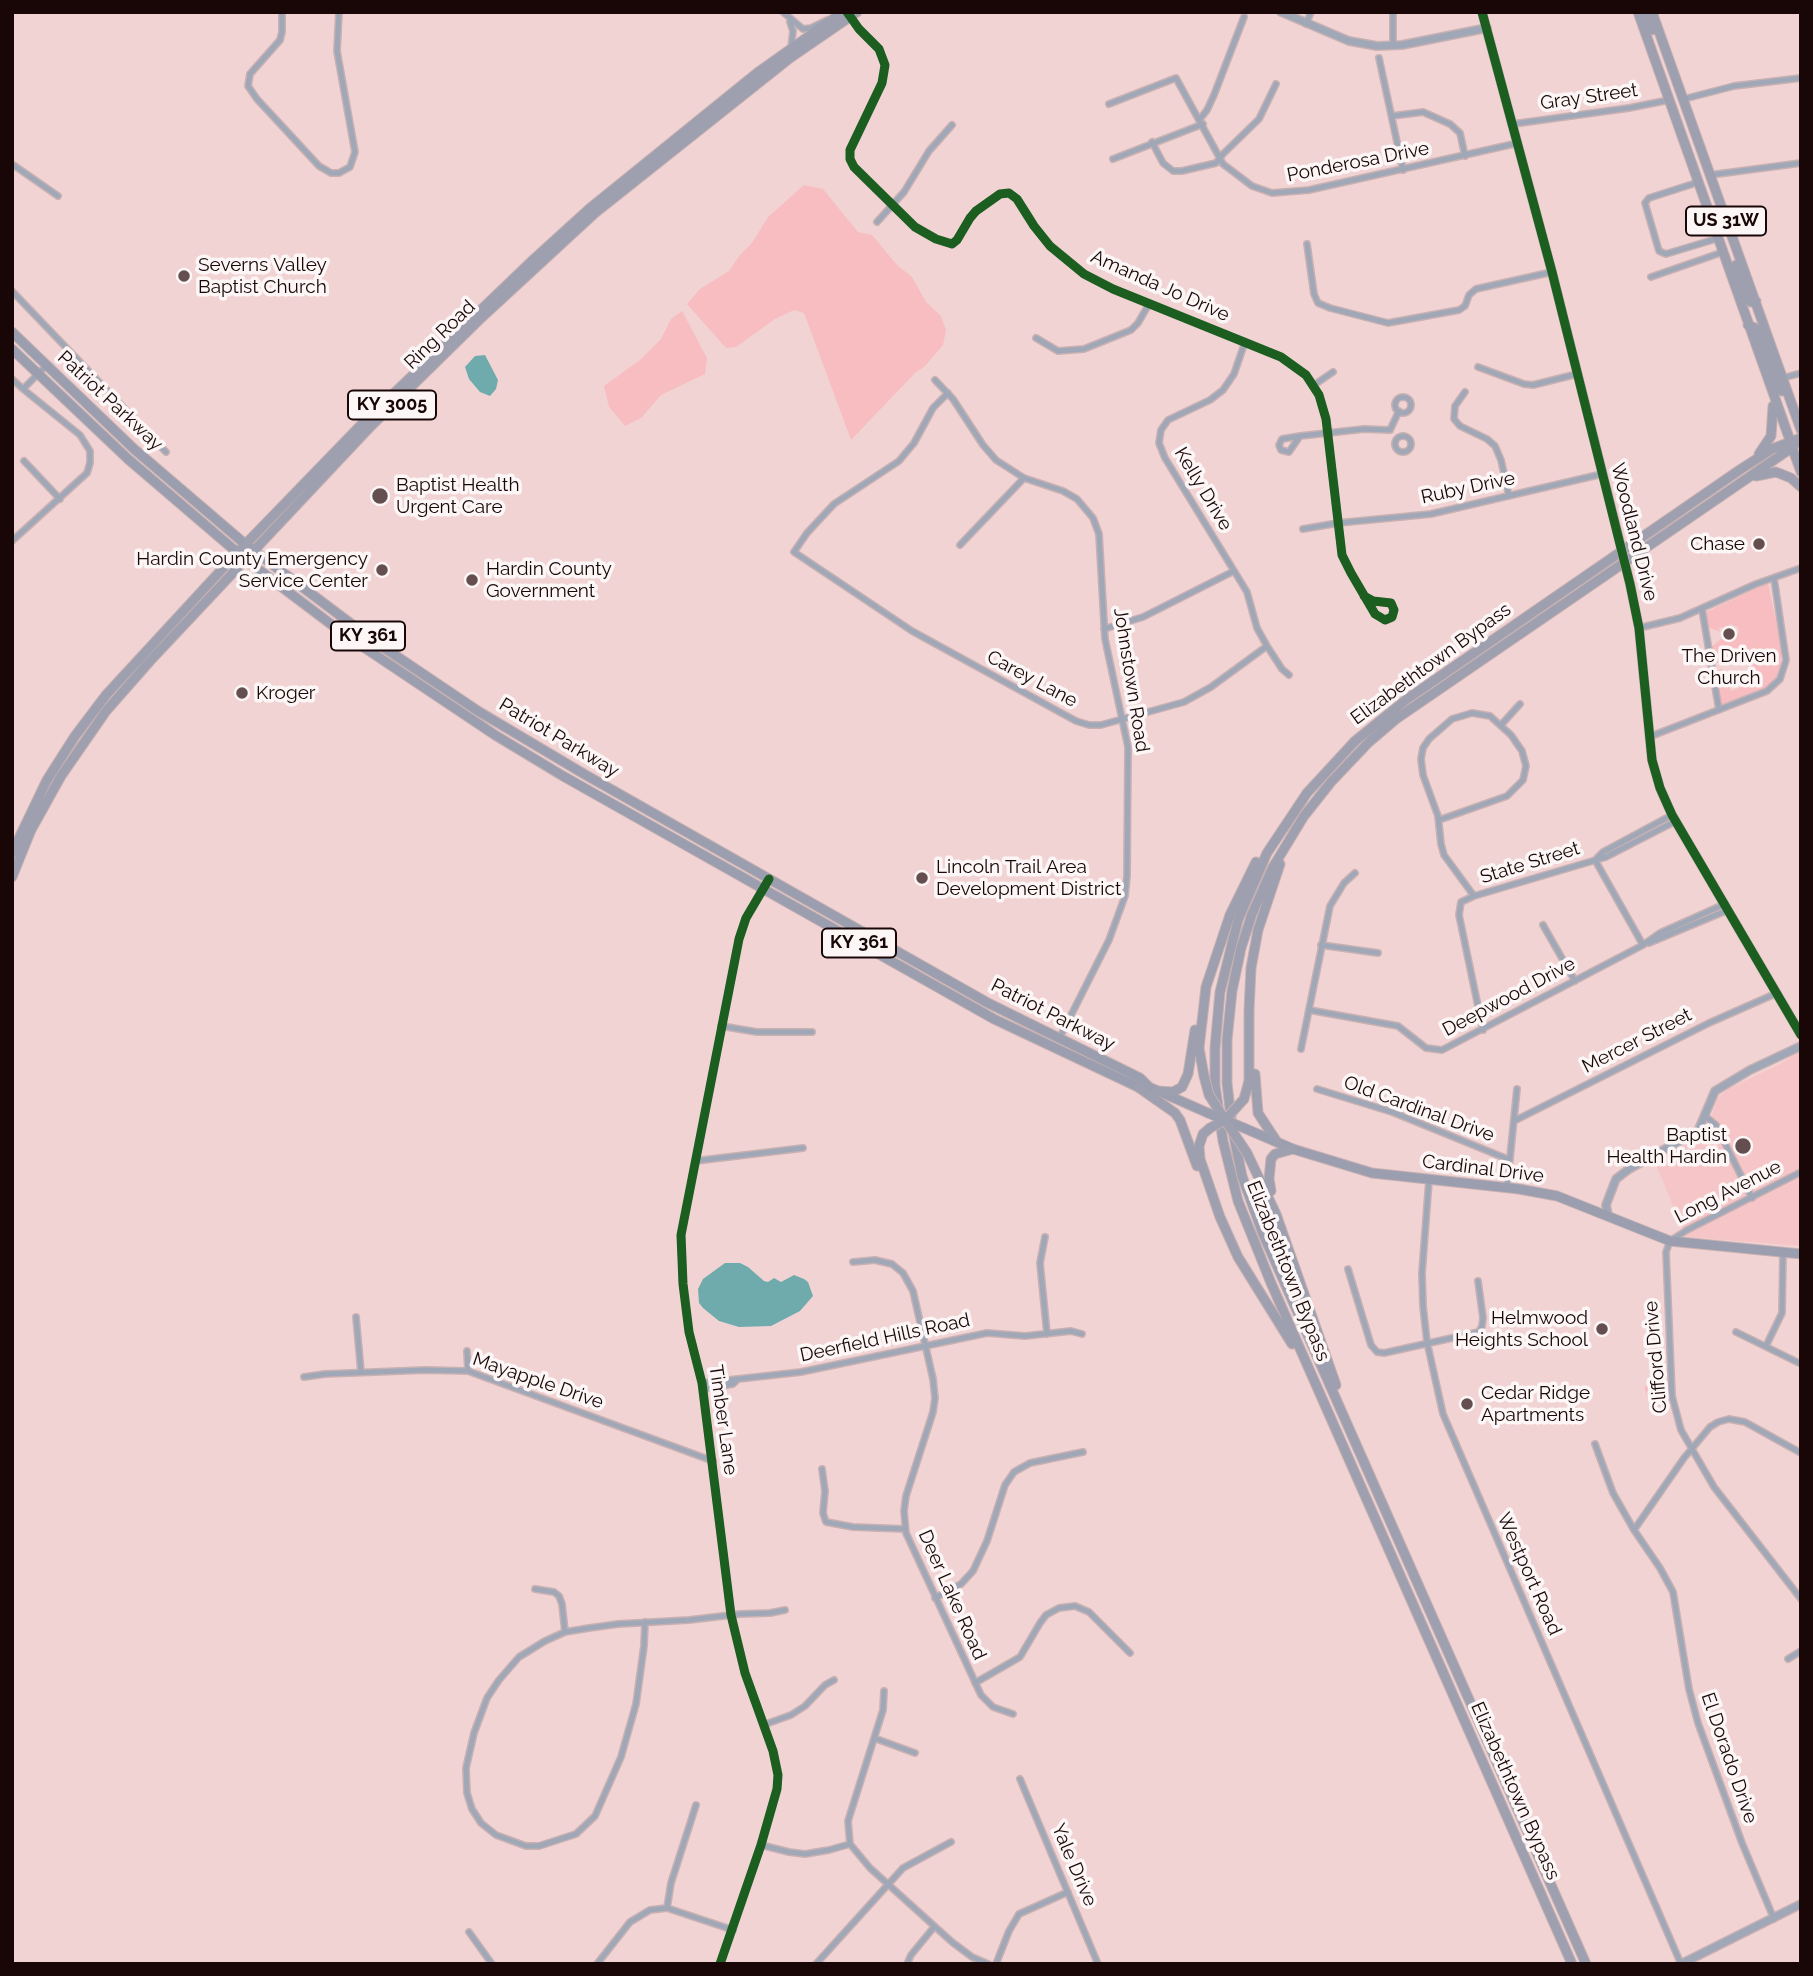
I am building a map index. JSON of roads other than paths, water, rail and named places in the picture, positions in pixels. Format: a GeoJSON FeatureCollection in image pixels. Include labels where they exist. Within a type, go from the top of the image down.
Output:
{"type":"FeatureCollection","features":[{"type":"Feature","properties":{"kind":"highway","name":"US 31W"},"geometry":{"type":"LineString","coordinates":[[1638,12],[1791,444]]}},
{"type":"Feature","properties":{"kind":"highway"},"geometry":{"type":"LineString","coordinates":[[1646,12],[1673,86],[1684,99]]}},
{"type":"Feature","properties":{"kind":"highway","name":"US 31W"},"geometry":{"type":"LineString","coordinates":[[1652,12],[1801,430]]}},
{"type":"Feature","properties":{"kind":"highway","name":"Ring Road"},"geometry":{"type":"LineString","coordinates":[[12,853],[47,780],[95,708],[245,544],[389,397],[554,240],[628,177],[791,48],[831,20],[850,13]]}},
{"type":"Feature","properties":{"kind":"highway","name":"Ring Road"},"geometry":{"type":"LineString","coordinates":[[12,877],[46,803],[96,724],[149,661],[371,426],[479,320],[569,237],[755,85],[850,13]]}},
{"type":"Feature","properties":{"kind":"highway"},"geometry":{"type":"LineString","coordinates":[[1669,100],[1676,102],[1681,109],[1734,245]]}},
{"type":"Feature","properties":{"kind":"highway"},"geometry":{"type":"LineString","coordinates":[[1712,218],[1723,231],[1747,298],[1751,302],[1756,301]]}},
{"type":"Feature","properties":{"kind":"highway"},"geometry":{"type":"LineString","coordinates":[[1748,325],[1758,332],[1780,387],[1791,400]]}},
{"type":"Feature","properties":{"kind":"highway"},"geometry":{"type":"LineString","coordinates":[[1741,469],[1757,457],[1768,443],[1773,428],[1773,397]]}},
{"type":"Feature","properties":{"kind":"highway","name":"Elizabethtown Bypass"},"geometry":{"type":"LineString","coordinates":[[1571,1962],[1270,1283],[1238,1201],[1223,1141],[1216,1094],[1216,1029],[1220,992],[1230,947],[1251,886],[1286,822],[1336,760],[1394,709],[1741,469],[1801,438]]}},
{"type":"Feature","properties":{"kind":"highway","name":"Elizabethtown Bypass"},"geometry":{"type":"LineString","coordinates":[[1586,1961],[1251,1203],[1237,1158],[1227,1083],[1228,1019],[1240,955],[1261,892],[1289,840],[1331,782],[1369,742],[1396,719],[1742,482],[1791,444]]}},
{"type":"Feature","properties":{"kind":"highway"},"geometry":{"type":"LineString","coordinates":[[1742,482],[1769,472],[1787,476],[1801,486]]}},
{"type":"Feature","properties":{"kind":"highway"},"geometry":{"type":"LineString","coordinates":[[1153,1089],[1173,1092],[1182,1087],[1188,1074],[1196,1028],[1219,945],[1243,885],[1265,847],[1286,822]]}},
{"type":"Feature","properties":{"kind":"highway"},"geometry":{"type":"LineString","coordinates":[[1220,1217],[1200,1159],[1199,1146],[1203,1134],[1225,1120],[1244,1099],[1249,1081],[1250,992],[1258,930],[1289,840]]}},
{"type":"Feature","properties":{"kind":"highway"},"geometry":{"type":"LineString","coordinates":[[1206,987],[1199,1048],[1209,1095],[1247,1153],[1276,1214],[1352,1434]]}},
{"type":"Feature","properties":{"kind":"highway"},"geometry":{"type":"LineString","coordinates":[[1250,1040],[1254,1057],[1258,1113],[1260,1120],[1278,1142]]}},
{"type":"Feature","properties":{"kind":"highway"},"geometry":{"type":"LineString","coordinates":[[1138,1087],[1167,1106],[1180,1120],[1199,1172],[1238,1256],[1283,1328],[1350,1461]]}},
{"type":"Feature","properties":{"kind":"highway"},"geometry":{"type":"LineString","coordinates":[[1276,1214],[1269,1179],[1270,1159],[1275,1154],[1293,1149]]}},
{"type":"Feature","properties":{"kind":"main road","name":"Patriot Parkway"},"geometry":{"type":"LineString","coordinates":[[12,332],[134,449],[245,544],[374,641],[478,711],[1057,1044],[1138,1087],[1153,1089],[1244,1128]]}},
{"type":"Feature","properties":{"kind":"main road","name":"Patriot Parkway"},"geometry":{"type":"LineString","coordinates":[[12,349],[128,459],[237,553],[355,641],[484,728],[563,776],[994,1019],[1140,1077],[1153,1089]]}},
{"type":"Feature","properties":{"kind":"main road","name":"US 31W"},"geometry":{"type":"LineString","coordinates":[[1791,444],[1801,472]]}},
{"type":"Feature","properties":{"kind":"main road","name":"Cardinal Drive"},"geometry":{"type":"LineString","coordinates":[[1244,1128],[1293,1149],[1356,1170],[1557,1196],[1670,1241],[1801,1254]]}},
{"type":"Feature","properties":{"kind":"street"},"geometry":{"type":"LineString","coordinates":[[282,12],[280,40],[250,75],[248,86],[319,166],[331,173],[339,173],[350,167],[355,152],[337,51],[339,12]]}},
{"type":"Feature","properties":{"kind":"street"},"geometry":{"type":"LineString","coordinates":[[1281,12],[1349,41],[1371,46],[1393,46],[1487,28]]}},
{"type":"Feature","properties":{"kind":"street"},"geometry":{"type":"LineString","coordinates":[[1306,24],[1311,12]]}},
{"type":"Feature","properties":{"kind":"street"},"geometry":{"type":"LineString","coordinates":[[1393,12],[1393,46]]}},
{"type":"Feature","properties":{"kind":"street","name":"Woodland Drive"},"geometry":{"type":"LineString","coordinates":[[1482,12],[1552,272],[1630,584],[1639,628],[1649,737],[1660,788],[1674,818],[1801,1035]]}},
{"type":"Feature","properties":{"kind":"street","name":"Amanda Jo Drive"},"geometry":{"type":"LineString","coordinates":[[850,13],[859,29],[879,49],[884,59],[885,71],[882,83],[850,150],[849,159],[854,167],[920,230],[952,244],[976,211],[1000,194],[1009,192],[1017,199],[1041,236],[1063,259],[1096,281],[1289,361],[1303,372],[1314,385],[1324,411],[1342,555],[1364,596],[1378,617],[1385,620],[1392,617],[1394,610],[1391,603],[1370,600],[1364,596]]}},
{"type":"Feature","properties":{"kind":"street"},"geometry":{"type":"LineString","coordinates":[[785,14],[803,29],[811,29],[825,20],[831,20]]}},
{"type":"Feature","properties":{"kind":"street"},"geometry":{"type":"LineString","coordinates":[[785,14],[793,31],[791,48]]}},
{"type":"Feature","properties":{"kind":"street"},"geometry":{"type":"LineString","coordinates":[[1113,159],[1201,121],[1244,17]]}},
{"type":"Feature","properties":{"kind":"street"},"geometry":{"type":"LineString","coordinates":[[1379,58],[1403,170]]}},
{"type":"Feature","properties":{"kind":"street","name":"Ponderosa Drive"},"geometry":{"type":"LineString","coordinates":[[1109,104],[1176,78],[1220,159],[1252,186],[1272,193],[1293,193],[1518,143]]}},
{"type":"Feature","properties":{"kind":"street"},"geometry":{"type":"LineString","coordinates":[[1684,99],[1734,86],[1801,78]]}},
{"type":"Feature","properties":{"kind":"street"},"geometry":{"type":"LineString","coordinates":[[1152,142],[1163,163],[1173,171],[1216,163],[1259,119],[1276,84]]}},
{"type":"Feature","properties":{"kind":"street","name":"Gray Street"},"geometry":{"type":"LineString","coordinates":[[1513,124],[1622,110],[1669,100]]}},
{"type":"Feature","properties":{"kind":"street"},"geometry":{"type":"LineString","coordinates":[[1392,116],[1423,112],[1450,124],[1460,133],[1465,156]]}},
{"type":"Feature","properties":{"kind":"street"},"geometry":{"type":"LineString","coordinates":[[877,222],[904,192],[929,151],[952,125]]}},
{"type":"Feature","properties":{"kind":"street"},"geometry":{"type":"LineString","coordinates":[[1710,175],[1801,163]]}},
{"type":"Feature","properties":{"kind":"street"},"geometry":{"type":"LineString","coordinates":[[12,164],[58,197]]}},
{"type":"Feature","properties":{"kind":"street"},"geometry":{"type":"LineString","coordinates":[[1699,182],[1649,198],[1645,203],[1659,251],[1666,254],[1719,238]]}},
{"type":"Feature","properties":{"kind":"street"},"geometry":{"type":"LineString","coordinates":[[1307,244],[1314,294],[1318,303],[1331,309],[1388,323],[1460,310],[1476,289],[1552,272]]}},
{"type":"Feature","properties":{"kind":"street"},"geometry":{"type":"LineString","coordinates":[[1651,277],[1723,252]]}},
{"type":"Feature","properties":{"kind":"street"},"geometry":{"type":"LineString","coordinates":[[12,291],[166,452]]}},
{"type":"Feature","properties":{"kind":"street"},"geometry":{"type":"LineString","coordinates":[[1036,338],[1058,351],[1084,349],[1131,331],[1149,304]]}},
{"type":"Feature","properties":{"kind":"street","name":"Kelly Drive"},"geometry":{"type":"LineString","coordinates":[[1245,342],[1234,374],[1223,390],[1210,400],[1171,418],[1161,430],[1159,440],[1165,458],[1247,592],[1257,628],[1282,669],[1289,675]]}},
{"type":"Feature","properties":{"kind":"street"},"geometry":{"type":"LineString","coordinates":[[23,389],[46,366]]}},
{"type":"Feature","properties":{"kind":"street"},"geometry":{"type":"LineString","coordinates":[[1478,367],[1533,385],[1577,374]]}},
{"type":"Feature","properties":{"kind":"street"},"geometry":{"type":"LineString","coordinates":[[1314,385],[1333,372]]}},
{"type":"Feature","properties":{"kind":"street"},"geometry":{"type":"LineString","coordinates":[[1783,378],[1801,373]]}},
{"type":"Feature","properties":{"kind":"street"},"geometry":{"type":"LineString","coordinates":[[12,379],[80,435],[90,451],[87,473],[12,541]]}},
{"type":"Feature","properties":{"kind":"street","name":"Johnstown Road"},"geometry":{"type":"LineString","coordinates":[[935,380],[948,393],[989,453],[1003,466],[1024,478],[1070,495],[1083,505],[1093,518],[1100,542],[1104,629],[1128,747],[1128,863],[1125,896],[1109,940],[1057,1044]]}},
{"type":"Feature","properties":{"kind":"street"},"geometry":{"type":"LineString","coordinates":[[1465,392],[1454,406],[1454,419],[1495,446],[1502,460],[1509,496]]}},
{"type":"Feature","properties":{"kind":"street","name":"Carey Lane"},"geometry":{"type":"LineString","coordinates":[[948,393],[933,408],[914,443],[899,461],[834,504],[807,533],[794,552],[912,631],[1076,721],[1095,726],[1184,702],[1211,687],[1267,646]]}},
{"type":"Feature","properties":{"kind":"street"},"geometry":{"type":"LineString","coordinates":[[1390,430],[1399,411]]}},
{"type":"Feature","properties":{"kind":"street"},"geometry":{"type":"LineString","coordinates":[[1300,436],[1364,429],[1390,430],[1397,439]]}},
{"type":"Feature","properties":{"kind":"street"},"geometry":{"type":"LineString","coordinates":[[24,461],[60,499]]}},
{"type":"Feature","properties":{"kind":"street","name":"Ruby Drive"},"geometry":{"type":"LineString","coordinates":[[1303,529],[1431,513],[1602,474]]}},
{"type":"Feature","properties":{"kind":"street"},"geometry":{"type":"LineString","coordinates":[[960,545],[1024,478]]}},
{"type":"Feature","properties":{"kind":"street"},"geometry":{"type":"LineString","coordinates":[[1639,628],[1680,618],[1801,568]]}},
{"type":"Feature","properties":{"kind":"street"},"geometry":{"type":"LineString","coordinates":[[1104,629],[1143,617],[1234,571]]}},
{"type":"Feature","properties":{"kind":"street"},"geometry":{"type":"LineString","coordinates":[[1649,737],[1767,691],[1777,682],[1786,660],[1774,578]]}},
{"type":"Feature","properties":{"kind":"street"},"geometry":{"type":"LineString","coordinates":[[1702,609],[1719,710]]}},
{"type":"Feature","properties":{"kind":"street"},"geometry":{"type":"LineString","coordinates":[[1501,724],[1520,704]]}},
{"type":"Feature","properties":{"kind":"street"},"geometry":{"type":"LineString","coordinates":[[1439,820],[1507,796],[1523,780],[1526,766],[1517,742],[1501,724],[1485,714],[1467,713],[1445,724],[1426,743],[1422,754],[1422,770],[1439,820],[1440,844],[1444,855],[1474,896],[1461,902],[1460,915],[1483,1030]]}},
{"type":"Feature","properties":{"kind":"street","name":"State Street"},"geometry":{"type":"LineString","coordinates":[[1474,896],[1606,857],[1674,818]]}},
{"type":"Feature","properties":{"kind":"street"},"geometry":{"type":"LineString","coordinates":[[1595,860],[1643,945]]}},
{"type":"Feature","properties":{"kind":"street"},"geometry":{"type":"LineString","coordinates":[[1301,1049],[1332,900],[1355,873]]}},
{"type":"Feature","properties":{"kind":"street","name":"Timber Lane"},"geometry":{"type":"LineString","coordinates":[[720,1964],[778,1789],[776,1763],[746,1673],[731,1615],[703,1386],[689,1332],[681,1234],[738,939],[746,918],[769,879]]}},
{"type":"Feature","properties":{"kind":"street","name":"Deepwood Drive"},"geometry":{"type":"LineString","coordinates":[[1309,1010],[1398,1026],[1433,1050],[1447,1048],[1643,945],[1726,907]]}},
{"type":"Feature","properties":{"kind":"street"},"geometry":{"type":"LineString","coordinates":[[1543,925],[1575,981]]}},
{"type":"Feature","properties":{"kind":"street"},"geometry":{"type":"LineString","coordinates":[[1321,945],[1378,953]]}},
{"type":"Feature","properties":{"kind":"street","name":"Mercer Street"},"geometry":{"type":"LineString","coordinates":[[1514,1121],[1709,1023],[1777,993]]}},
{"type":"Feature","properties":{"kind":"street"},"geometry":{"type":"LineString","coordinates":[[721,1026],[757,1032],[812,1032]]}},
{"type":"Feature","properties":{"kind":"street"},"geometry":{"type":"LineString","coordinates":[[1608,1215],[1606,1205],[1612,1187],[1620,1176],[1701,1127],[1711,1098],[1720,1087],[1801,1046]]}},
{"type":"Feature","properties":{"kind":"street","name":"Old Cardinal Drive"},"geometry":{"type":"LineString","coordinates":[[1317,1088],[1392,1112],[1510,1160]]}},
{"type":"Feature","properties":{"kind":"street"},"geometry":{"type":"LineString","coordinates":[[1507,1188],[1517,1089]]}},
{"type":"Feature","properties":{"kind":"street"},"geometry":{"type":"LineString","coordinates":[[1705,1116],[1716,1125],[1752,1198]]}},
{"type":"Feature","properties":{"kind":"street"},"geometry":{"type":"LineString","coordinates":[[695,1161],[803,1148]]}},
{"type":"Feature","properties":{"kind":"street","name":"Long Avenue"},"geometry":{"type":"LineString","coordinates":[[1670,1241],[1801,1172]]}},
{"type":"Feature","properties":{"kind":"street","name":"Westport Road"},"geometry":{"type":"LineString","coordinates":[[1429,1180],[1422,1273],[1423,1307],[1427,1342],[1442,1408],[1451,1435],[1680,1964]]}},
{"type":"Feature","properties":{"kind":"street"},"geometry":{"type":"LineString","coordinates":[[1045,1237],[1040,1263],[1046,1334]]}},
{"type":"Feature","properties":{"kind":"street","name":"Clifford Drive"},"geometry":{"type":"LineString","coordinates":[[1670,1241],[1666,1252],[1672,1396],[1678,1422],[1691,1451],[1714,1487],[1801,1600]]}},
{"type":"Feature","properties":{"kind":"street"},"geometry":{"type":"LineString","coordinates":[[1766,1346],[1782,1313],[1783,1253]]}},
{"type":"Feature","properties":{"kind":"street","name":"Deer Lake Road"},"geometry":{"type":"LineString","coordinates":[[853,1262],[880,1260],[892,1264],[903,1273],[913,1291],[935,1392],[934,1405],[906,1496],[905,1529],[975,1683],[988,1704],[1013,1714]]}},
{"type":"Feature","properties":{"kind":"street"},"geometry":{"type":"LineString","coordinates":[[1348,1269],[1364,1327],[1374,1349],[1384,1353],[1427,1342],[1472,1335],[1481,1330],[1483,1318],[1478,1281]]}},
{"type":"Feature","properties":{"kind":"street"},"geometry":{"type":"LineString","coordinates":[[356,1317],[361,1373]]}},
{"type":"Feature","properties":{"kind":"street","name":"Deerfield Hills Road"},"geometry":{"type":"LineString","coordinates":[[703,1386],[732,1379],[801,1372],[987,1333],[1025,1336],[1071,1331],[1082,1334]]}},
{"type":"Feature","properties":{"kind":"street"},"geometry":{"type":"LineString","coordinates":[[1736,1332],[1801,1364]]}},
{"type":"Feature","properties":{"kind":"street"},"geometry":{"type":"LineString","coordinates":[[467,1351],[468,1371]]}},
{"type":"Feature","properties":{"kind":"street","name":"Mayapple Drive"},"geometry":{"type":"LineString","coordinates":[[303,1377],[425,1370],[468,1371],[713,1461]]}},
{"type":"Feature","properties":{"kind":"street"},"geometry":{"type":"LineString","coordinates":[[1634,1530],[1714,1424],[1729,1419],[1745,1422],[1801,1452]]}},
{"type":"Feature","properties":{"kind":"street","name":"El Dorado Drive"},"geometry":{"type":"LineString","coordinates":[[1595,1444],[1613,1493],[1673,1592],[1689,1689],[1698,1723],[1742,1843],[1774,1919]]}},
{"type":"Feature","properties":{"kind":"street"},"geometry":{"type":"LineString","coordinates":[[935,1598],[961,1584],[973,1571],[987,1541],[1005,1485],[1014,1472],[1030,1463],[1083,1452]]}},
{"type":"Feature","properties":{"kind":"street"},"geometry":{"type":"LineString","coordinates":[[822,1469],[825,1491],[822,1513],[826,1522],[853,1527],[905,1529]]}},
{"type":"Feature","properties":{"kind":"street"},"geometry":{"type":"LineString","coordinates":[[535,1589],[554,1592],[559,1596],[565,1632]]}},
{"type":"Feature","properties":{"kind":"street"},"geometry":{"type":"LineString","coordinates":[[975,1683],[1020,1657],[1040,1622],[1059,1608],[1075,1606],[1089,1612],[1130,1653]]}},
{"type":"Feature","properties":{"kind":"street"},"geometry":{"type":"LineString","coordinates":[[645,1622],[636,1704],[621,1757],[595,1816],[576,1834],[539,1846],[526,1846],[496,1835],[474,1815],[467,1793],[468,1755],[479,1716],[499,1680],[519,1657],[565,1632],[618,1624],[786,1610]]}},
{"type":"Feature","properties":{"kind":"street"},"geometry":{"type":"LineString","coordinates":[[1788,1659],[1801,1651]]}},
{"type":"Feature","properties":{"kind":"street"},"geometry":{"type":"LineString","coordinates":[[765,1724],[791,1716],[824,1685],[834,1680]]}},
{"type":"Feature","properties":{"kind":"street"},"geometry":{"type":"LineString","coordinates":[[884,1691],[885,1701],[848,1821],[850,1844],[934,1927],[961,1950],[988,1964]]}},
{"type":"Feature","properties":{"kind":"street"},"geometry":{"type":"LineString","coordinates":[[874,1738],[915,1753]]}},
{"type":"Feature","properties":{"kind":"street","name":"Yale Drive"},"geometry":{"type":"LineString","coordinates":[[1020,1779],[1098,1964]]}},
{"type":"Feature","properties":{"kind":"street"},"geometry":{"type":"LineString","coordinates":[[667,1908],[671,1883],[696,1805]]}},
{"type":"Feature","properties":{"kind":"street"},"geometry":{"type":"LineString","coordinates":[[816,1964],[909,1864],[951,1842]]}},
{"type":"Feature","properties":{"kind":"street"},"geometry":{"type":"LineString","coordinates":[[761,1845],[806,1854],[850,1844]]}},
{"type":"Feature","properties":{"kind":"street"},"geometry":{"type":"LineString","coordinates":[[996,1964],[1019,1914],[1068,1892]]}},
{"type":"Feature","properties":{"kind":"street"},"geometry":{"type":"LineString","coordinates":[[1680,1964],[1801,1904]]}},
{"type":"Feature","properties":{"kind":"street"},"geometry":{"type":"LineString","coordinates":[[599,1963],[630,1922],[650,1910],[667,1908],[733,1930]]}},
{"type":"Feature","properties":{"kind":"street"},"geometry":{"type":"LineString","coordinates":[[907,1964],[934,1927]]}},
{"type":"Feature","properties":{"kind":"street"},"geometry":{"type":"LineString","coordinates":[[469,1932],[492,1964]]}},
{"type":"Feature","properties":{"kind":"water"},"geometry":{"type":"Polygon","coordinates":[[[485,355],[498,380],[496,389],[490,396],[480,392],[469,379],[465,367],[475,356],[485,355]]]}},
{"type":"Feature","properties":{"kind":"water"},"geometry":{"type":"Polygon","coordinates":[[[725,1263],[740,1263],[768,1282],[774,1278],[781,1282],[794,1275],[808,1282],[813,1296],[800,1311],[771,1326],[739,1327],[719,1321],[699,1303],[698,1289],[703,1279],[725,1263]]]}},
{"type":"Feature","properties":{"kind":"place","name":"Severns Valley Baptist Church"},"geometry":{"type":"Point","coordinates":[184,276]}},
{"type":"Feature","properties":{"kind":"place","name":"Baptist Health Urgent Care"},"geometry":{"type":"Point","coordinates":[380,496]}},
{"type":"Feature","properties":{"kind":"place","name":"Chase"},"geometry":{"type":"Point","coordinates":[1759,544]}},
{"type":"Feature","properties":{"kind":"place","name":"Hardin County Emergency Service Center"},"geometry":{"type":"Point","coordinates":[382,570]}},
{"type":"Feature","properties":{"kind":"place","name":"Hardin County Government"},"geometry":{"type":"Point","coordinates":[472,580]}},
{"type":"Feature","properties":{"kind":"place","name":"The Driven Church"},"geometry":{"type":"Point","coordinates":[1729,634]}},
{"type":"Feature","properties":{"kind":"place","name":"Kroger"},"geometry":{"type":"Point","coordinates":[242,693]}},
{"type":"Feature","properties":{"kind":"place","name":"Lincoln Trail Area Development District"},"geometry":{"type":"Point","coordinates":[922,878]}},
{"type":"Feature","properties":{"kind":"place","name":"Baptist Health Hardin"},"geometry":{"type":"Point","coordinates":[1743,1146]}},
{"type":"Feature","properties":{"kind":"place","name":"Helmwood Heights School"},"geometry":{"type":"Point","coordinates":[1602,1329]}},
{"type":"Feature","properties":{"kind":"place","name":"Cedar Ridge Apartments"},"geometry":{"type":"Point","coordinates":[1467,1404]}}]}
